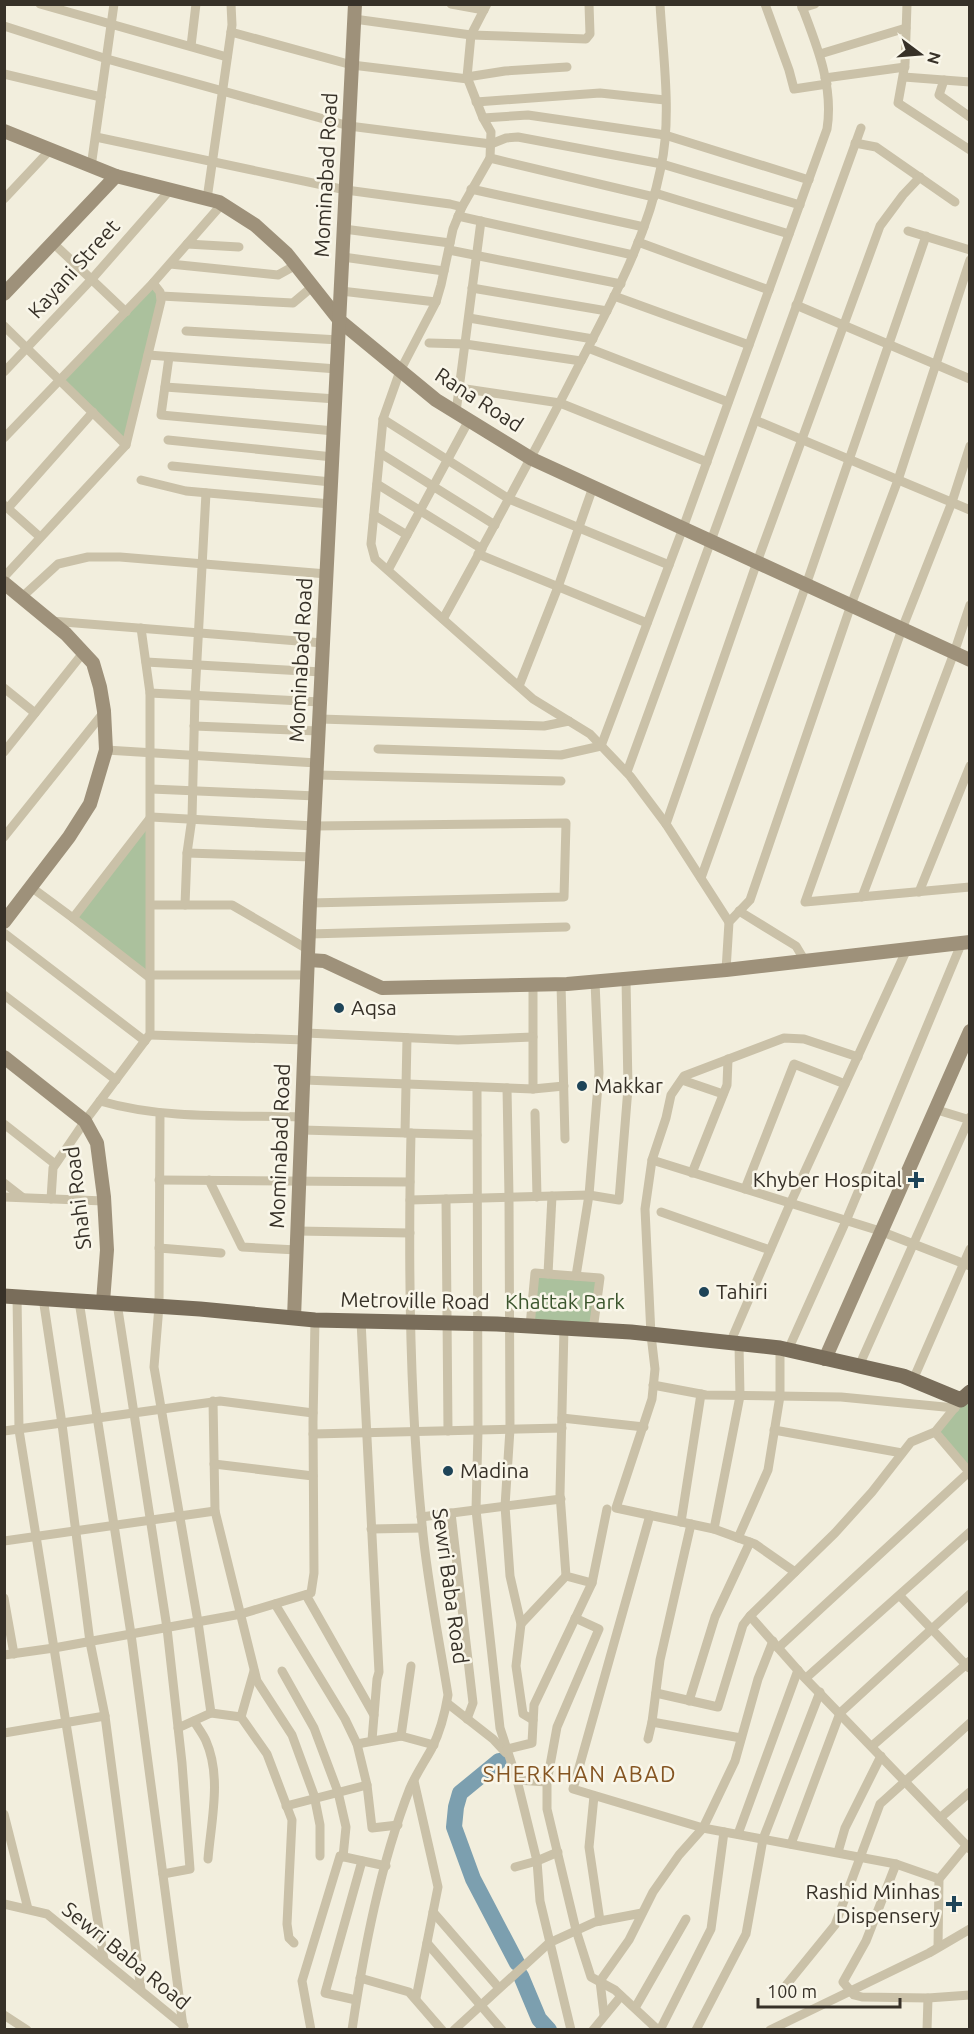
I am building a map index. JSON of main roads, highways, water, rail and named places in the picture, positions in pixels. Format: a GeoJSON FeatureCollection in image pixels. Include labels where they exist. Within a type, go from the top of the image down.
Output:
{"type":"FeatureCollection","features":[{"type":"Feature","properties":{"kind":"main road","name":"Metroville Road"},"geometry":{"type":"LineString","coordinates":[[11,1296],[315,1320],[508,1324],[651,1335],[784,1349],[913,1380],[962,1400]]}},
{"type":"Feature","properties":{"kind":"waterway"},"geometry":{"type":"LineString","coordinates":[[499,1761],[460,1793],[454,1827],[473,1879],[517,1963]]}},
{"type":"Feature","properties":{"kind":"waterway"},"geometry":{"type":"LineString","coordinates":[[521,1976],[539,2019],[549,2030]]}},
{"type":"Feature","properties":{"kind":"place","name":"Aqsa"},"geometry":{"type":"Point","coordinates":[339,1008]}},
{"type":"Feature","properties":{"kind":"place","name":"Makkar"},"geometry":{"type":"Point","coordinates":[582,1086]}},
{"type":"Feature","properties":{"kind":"place","name":"Khyber Hospital"},"geometry":{"type":"Point","coordinates":[916,1180]}},
{"type":"Feature","properties":{"kind":"place","name":"Tahiri"},"geometry":{"type":"Point","coordinates":[704,1292]}},
{"type":"Feature","properties":{"kind":"place","name":"Madina"},"geometry":{"type":"Point","coordinates":[448,1471]}},
{"type":"Feature","properties":{"kind":"place","name":"Rashid Minhas Dispensery"},"geometry":{"type":"Point","coordinates":[954,1904]}},
{"type":"Feature","properties":{"kind":"district","name":"SHERKHAN ABAD"},"geometry":{"type":"Point","coordinates":[580,1774]}},
{"type":"Feature","properties":{"kind":"park label","name":"Khattak Park"},"geometry":{"type":"Point","coordinates":[565,1302]}}]}
